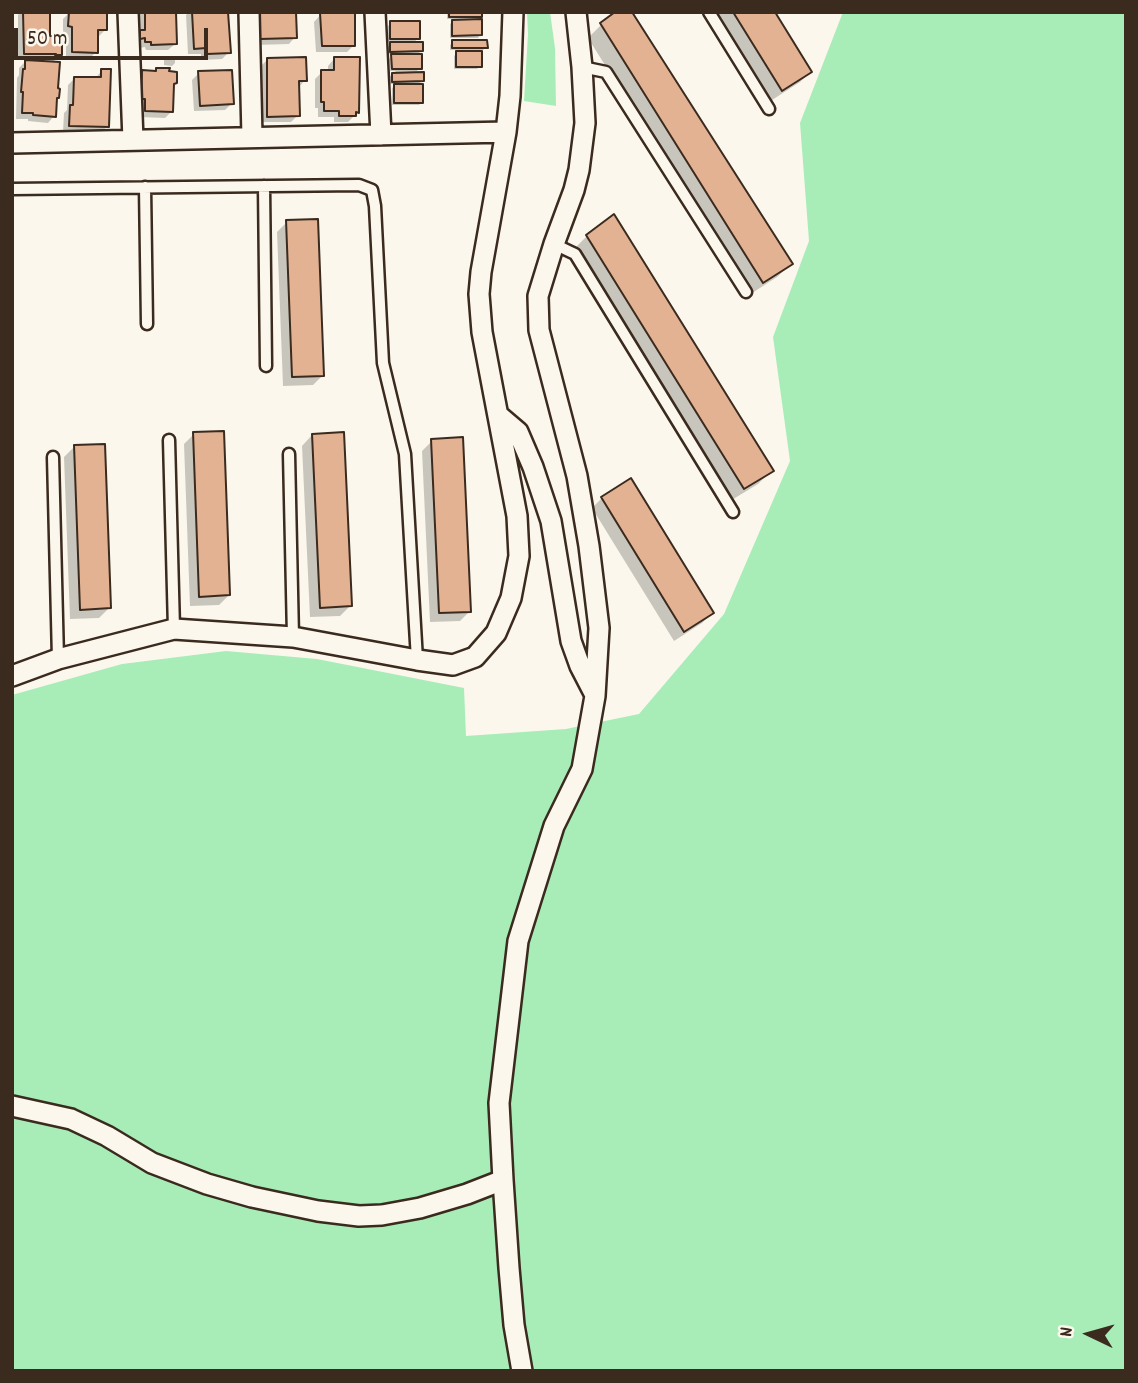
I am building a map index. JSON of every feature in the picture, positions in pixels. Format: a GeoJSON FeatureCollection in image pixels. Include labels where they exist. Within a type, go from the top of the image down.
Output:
{"type":"FeatureCollection","features":[{"type":"Feature","properties":{"kind":"street"},"geometry":{"type":"LineString","coordinates":[[128,12],[133,140]]}},
{"type":"Feature","properties":{"kind":"street"},"geometry":{"type":"LineString","coordinates":[[249,12],[252,137]]}},
{"type":"Feature","properties":{"kind":"street"},"geometry":{"type":"LineString","coordinates":[[375,12],[381,135]]}},
{"type":"Feature","properties":{"kind":"street"},"geometry":{"type":"LineString","coordinates":[[12,676],[58,659],[174,629],[293,636],[453,665],[475,657],[496,633],[511,598],[519,556],[517,516],[482,332],[479,294],[506,132],[513,12]]}},
{"type":"Feature","properties":{"kind":"street"},"geometry":{"type":"LineString","coordinates":[[522,1371],[514,1325],[499,1103],[518,941],[554,826],[582,769],[595,696],[599,628],[577,476],[539,330],[538,296],[574,190],[585,123],[576,12]]}},
{"type":"Feature","properties":{"kind":"street"},"geometry":{"type":"LineString","coordinates":[[12,142],[506,132]]}},
{"type":"Feature","properties":{"kind":"street"},"geometry":{"type":"LineString","coordinates":[[498,415],[518,432],[533,467],[551,521],[570,641],[595,696]]}},
{"type":"Feature","properties":{"kind":"street"},"geometry":{"type":"LineString","coordinates":[[12,1106],[71,1119],[107,1136],[152,1163],[206,1184],[318,1211],[359,1216],[382,1215],[420,1208],[503,1180]]}},
{"type":"Feature","properties":{"kind":"lane"},"geometry":{"type":"LineString","coordinates":[[709,12],[769,109]]}},
{"type":"Feature","properties":{"kind":"lane"},"geometry":{"type":"LineString","coordinates":[[582,67],[606,72],[746,292]]}},
{"type":"Feature","properties":{"kind":"lane"},"geometry":{"type":"LineString","coordinates":[[12,189],[359,185],[372,190],[383,363],[405,454],[417,660]]}},
{"type":"Feature","properties":{"kind":"lane"},"geometry":{"type":"LineString","coordinates":[[264,186],[266,366]]}},
{"type":"Feature","properties":{"kind":"lane"},"geometry":{"type":"LineString","coordinates":[[145,187],[147,324]]}},
{"type":"Feature","properties":{"kind":"lane"},"geometry":{"type":"LineString","coordinates":[[554,244],[575,254],[733,512]]}},
{"type":"Feature","properties":{"kind":"lane"},"geometry":{"type":"LineString","coordinates":[[169,440],[174,629]]}},
{"type":"Feature","properties":{"kind":"lane"},"geometry":{"type":"LineString","coordinates":[[289,454],[293,636]]}},
{"type":"Feature","properties":{"kind":"lane"},"geometry":{"type":"LineString","coordinates":[[53,457],[58,659]]}},
{"type":"Feature","properties":{"kind":"green space"},"geometry":{"type":"Polygon","coordinates":[[[527,12],[550,12],[555,48],[556,106],[524,101],[527,12]]]}},
{"type":"Feature","properties":{"kind":"green space"},"geometry":{"type":"Polygon","coordinates":[[[843,12],[1126,12],[1126,1371],[12,1371],[12,695],[122,664],[226,651],[317,659],[464,688],[466,736],[566,729],[639,714],[724,614],[790,461],[773,337],[809,241],[800,123],[843,12]]]}},
{"type":"Feature","properties":{"kind":"building"},"geometry":{"type":"Polygon","coordinates":[[[23,12],[50,12],[50,36],[62,36],[62,55],[24,54],[23,12]]]}},
{"type":"Feature","properties":{"kind":"building"},"geometry":{"type":"Polygon","coordinates":[[[69,12],[107,13],[107,30],[98,30],[98,53],[72,52],[69,12]]]}},
{"type":"Feature","properties":{"kind":"building"},"geometry":{"type":"Polygon","coordinates":[[[145,12],[176,12],[177,44],[151,45],[151,42],[145,42],[145,38],[140,39],[140,30],[145,30],[145,12]]]}},
{"type":"Feature","properties":{"kind":"building"},"geometry":{"type":"Polygon","coordinates":[[[192,12],[228,12],[231,53],[207,54],[206,48],[194,49],[192,12]]]}},
{"type":"Feature","properties":{"kind":"building"},"geometry":{"type":"Polygon","coordinates":[[[260,12],[296,12],[297,38],[260,39],[260,12]]]}},
{"type":"Feature","properties":{"kind":"building"},"geometry":{"type":"Polygon","coordinates":[[[449,12],[482,12],[482,17],[449,17],[449,12]]]}},
{"type":"Feature","properties":{"kind":"building"},"geometry":{"type":"Polygon","coordinates":[[[615,12],[632,12],[793,264],[763,283],[600,23],[615,12]]]}},
{"type":"Feature","properties":{"kind":"building"},"geometry":{"type":"Polygon","coordinates":[[[733,12],[775,12],[812,72],[782,91],[733,12]]]}},
{"type":"Feature","properties":{"kind":"building"},"geometry":{"type":"Polygon","coordinates":[[[320,13],[355,13],[355,46],[322,46],[320,13]]]}},
{"type":"Feature","properties":{"kind":"building"},"geometry":{"type":"Polygon","coordinates":[[[482,19],[482,35],[452,36],[452,20],[482,19]]]}},
{"type":"Feature","properties":{"kind":"building"},"geometry":{"type":"Polygon","coordinates":[[[390,21],[420,21],[420,39],[390,39],[390,21]]]}},
{"type":"Feature","properties":{"kind":"building"},"geometry":{"type":"Polygon","coordinates":[[[452,40],[487,40],[488,48],[452,48],[452,40]]]}},
{"type":"Feature","properties":{"kind":"building"},"geometry":{"type":"Polygon","coordinates":[[[390,42],[423,42],[423,51],[390,52],[390,42]]]}},
{"type":"Feature","properties":{"kind":"building"},"geometry":{"type":"Polygon","coordinates":[[[456,51],[482,51],[482,67],[456,67],[456,51]]]}},
{"type":"Feature","properties":{"kind":"building"},"geometry":{"type":"Polygon","coordinates":[[[391,54],[422,54],[422,69],[392,69],[391,54]]]}},
{"type":"Feature","properties":{"kind":"building"},"geometry":{"type":"Polygon","coordinates":[[[306,57],[307,81],[299,81],[300,116],[267,117],[267,58],[306,57]]]}},
{"type":"Feature","properties":{"kind":"building"},"geometry":{"type":"Polygon","coordinates":[[[334,57],[360,57],[359,113],[356,112],[356,116],[339,116],[339,111],[324,111],[324,102],[321,102],[321,70],[334,70],[334,57]]]}},
{"type":"Feature","properties":{"kind":"building"},"geometry":{"type":"Polygon","coordinates":[[[25,60],[60,62],[56,117],[22,113],[21,92],[25,60]]]}},
{"type":"Feature","properties":{"kind":"building"},"geometry":{"type":"Polygon","coordinates":[[[156,68],[170,68],[169,71],[177,72],[173,112],[145,111],[145,99],[141,99],[142,70],[156,71],[156,68]]]}},
{"type":"Feature","properties":{"kind":"building"},"geometry":{"type":"Polygon","coordinates":[[[101,69],[111,69],[109,127],[69,126],[74,77],[101,77],[101,69]]]}},
{"type":"Feature","properties":{"kind":"building"},"geometry":{"type":"Polygon","coordinates":[[[232,70],[234,104],[200,106],[198,71],[232,70]]]}},
{"type":"Feature","properties":{"kind":"building"},"geometry":{"type":"Polygon","coordinates":[[[424,72],[424,81],[392,82],[392,73],[424,72]]]}},
{"type":"Feature","properties":{"kind":"building"},"geometry":{"type":"Polygon","coordinates":[[[394,84],[423,84],[423,103],[394,103],[394,84]]]}},
{"type":"Feature","properties":{"kind":"building"},"geometry":{"type":"Polygon","coordinates":[[[614,214],[774,471],[744,489],[586,235],[614,214]]]}},
{"type":"Feature","properties":{"kind":"building"},"geometry":{"type":"Polygon","coordinates":[[[318,219],[324,376],[292,377],[286,220],[318,219]]]}},
{"type":"Feature","properties":{"kind":"building"},"geometry":{"type":"Polygon","coordinates":[[[224,431],[230,595],[199,597],[193,432],[224,431]]]}},
{"type":"Feature","properties":{"kind":"building"},"geometry":{"type":"Polygon","coordinates":[[[344,432],[352,606],[320,608],[312,434],[344,432]]]}},
{"type":"Feature","properties":{"kind":"building"},"geometry":{"type":"Polygon","coordinates":[[[463,437],[471,612],[439,613],[431,439],[463,437]]]}},
{"type":"Feature","properties":{"kind":"building"},"geometry":{"type":"Polygon","coordinates":[[[105,444],[111,608],[80,610],[74,445],[105,444]]]}},
{"type":"Feature","properties":{"kind":"building"},"geometry":{"type":"Polygon","coordinates":[[[631,478],[714,613],[684,632],[601,497],[631,478]]]}}]}
